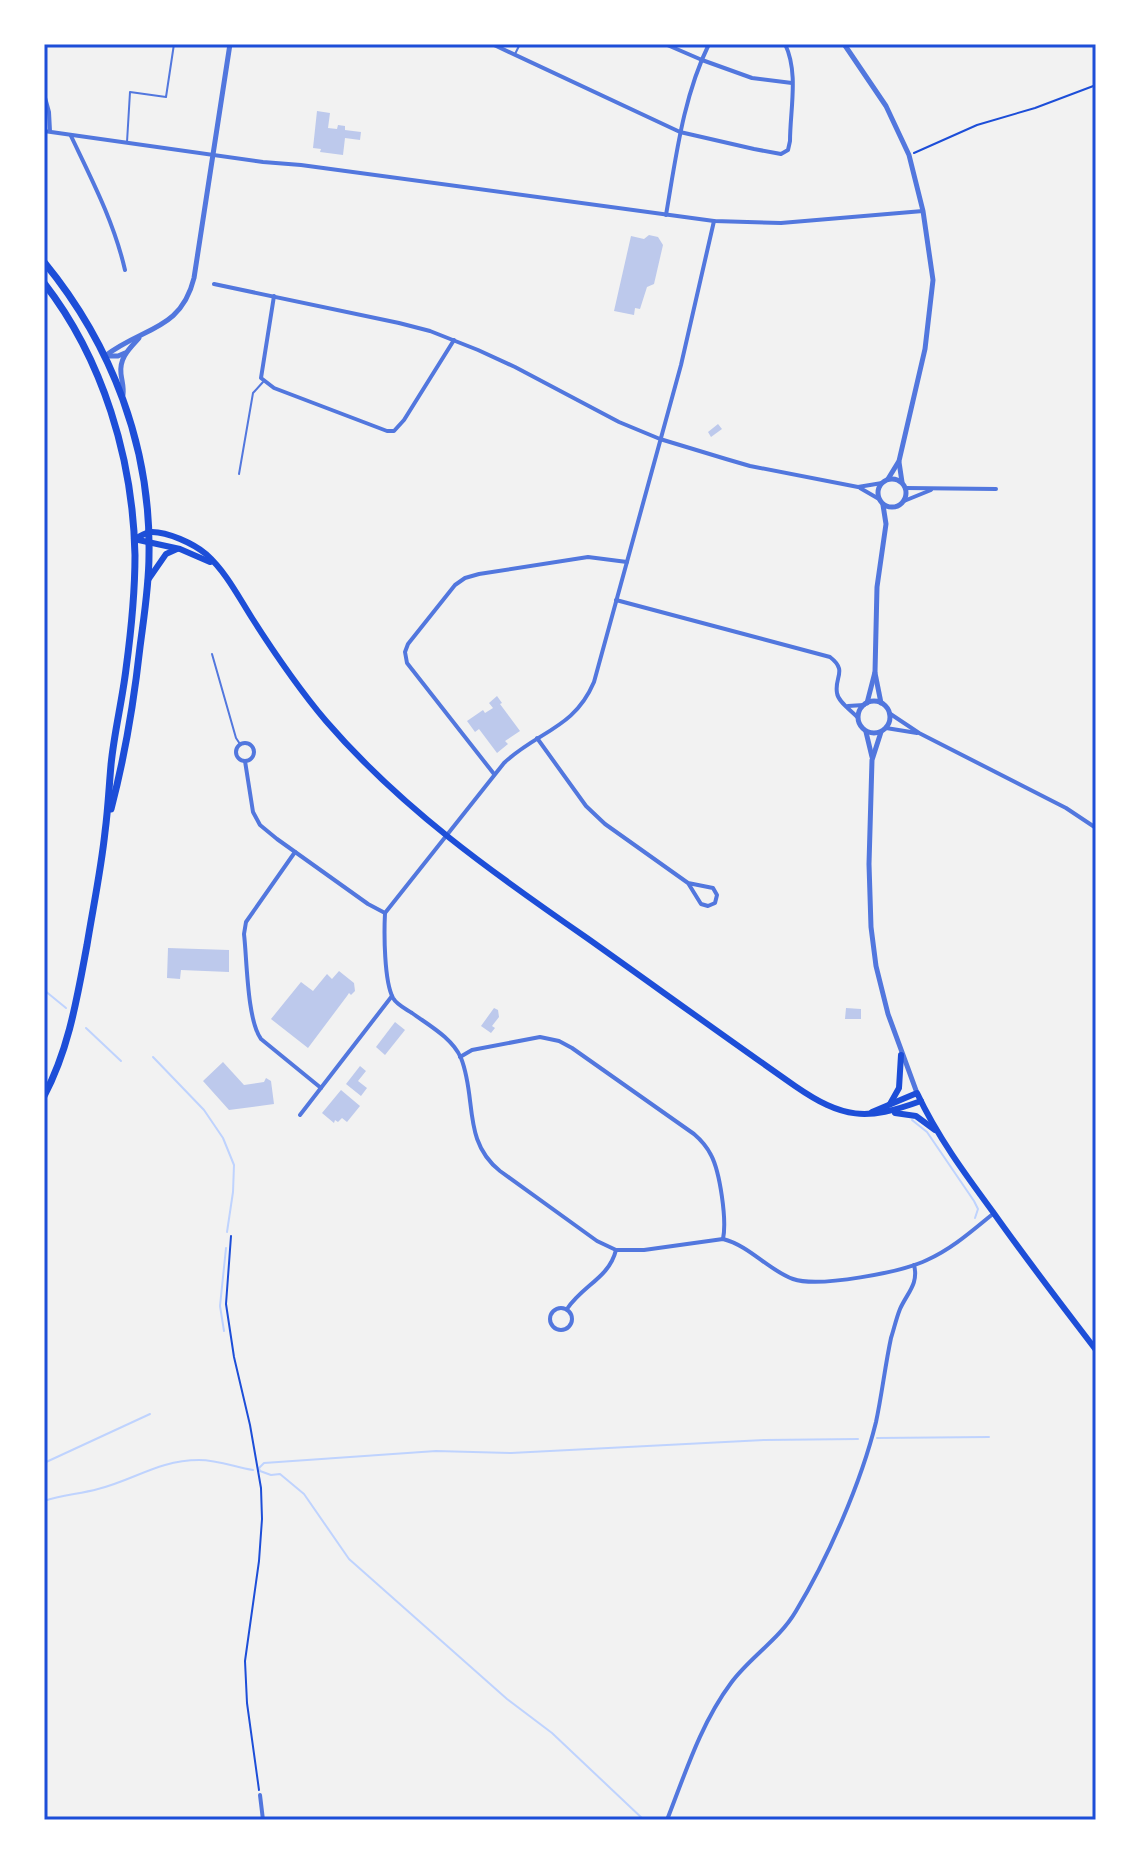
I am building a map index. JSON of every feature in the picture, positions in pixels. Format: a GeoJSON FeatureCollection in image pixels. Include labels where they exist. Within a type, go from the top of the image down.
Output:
{"type":"FeatureCollection","features":[{"type":"Feature","properties":{"kind":"main road"},"geometry":{"type":"LineString","coordinates":[[44,262],[83,317],[123,395],[140,457],[149,532],[148,580],[134,699],[106,831],[72,1022],[64,1052],[44,1096]]}},
{"type":"Feature","properties":{"kind":"main road"},"geometry":{"type":"LineString","coordinates":[[44,283],[74,329],[107,398],[122,455],[134,539],[135,573],[130,630],[106,831]]}},
{"type":"Feature","properties":{"kind":"main road"},"geometry":{"type":"LineString","coordinates":[[93,364],[105,356]]}},
{"type":"Feature","properties":{"kind":"main road"},"geometry":{"type":"LineString","coordinates":[[134,539],[149,532],[184,541],[206,554],[226,577],[292,678],[326,721],[391,789],[446,836],[807,1094],[831,1107],[854,1114],[910,1114],[937,1132]]}},
{"type":"Feature","properties":{"kind":"main road"},"geometry":{"type":"LineString","coordinates":[[134,539],[180,549],[216,565]]}},
{"type":"Feature","properties":{"kind":"main road"},"geometry":{"type":"LineString","coordinates":[[148,580],[166,554],[180,549]]}},
{"type":"Feature","properties":{"kind":"main road"},"geometry":{"type":"LineString","coordinates":[[890,1104],[899,1088],[901,1055]]}},
{"type":"Feature","properties":{"kind":"main road"},"geometry":{"type":"LineString","coordinates":[[865,1115],[917,1093],[937,1132],[1096,1350]]}},
{"type":"Feature","properties":{"kind":"main road"},"geometry":{"type":"LineString","coordinates":[[879,1114],[921,1101]]}},
{"type":"Feature","properties":{"kind":"street"},"geometry":{"type":"LineString","coordinates":[[105,356],[174,316],[188,298],[194,278],[230,44]]}},
{"type":"Feature","properties":{"kind":"street"},"geometry":{"type":"LineString","coordinates":[[492,44],[680,132],[776,154],[788,150],[790,141],[792,65],[785,44]]}},
{"type":"Feature","properties":{"kind":"street"},"geometry":{"type":"LineString","coordinates":[[665,44],[752,78],[792,83]]}},
{"type":"Feature","properties":{"kind":"street"},"geometry":{"type":"LineString","coordinates":[[666,216],[680,132],[709,44]]}},
{"type":"Feature","properties":{"kind":"street"},"geometry":{"type":"LineString","coordinates":[[844,44],[886,106],[909,155],[923,211],[933,280],[925,349],[899,461],[878,490],[886,524],[877,587],[875,672],[881,704]]}},
{"type":"Feature","properties":{"kind":"street"},"geometry":{"type":"LineString","coordinates":[[44,94],[49,112],[47,131],[71,136],[419,180],[666,216],[781,223],[923,211]]}},
{"type":"Feature","properties":{"kind":"street"},"geometry":{"type":"LineString","coordinates":[[71,136],[108,212],[125,270]]}},
{"type":"Feature","properties":{"kind":"street"},"geometry":{"type":"LineString","coordinates":[[714,221],[683,353],[594,682],[578,710],[517,751],[494,774],[385,913],[386,969],[392,996],[447,1039],[460,1057],[475,1132],[488,1160],[607,1247],[630,1251],[723,1239],[737,1244],[785,1276],[802,1282],[815,1282],[914,1265],[942,1252],[994,1213]]}},
{"type":"Feature","properties":{"kind":"street"},"geometry":{"type":"LineString","coordinates":[[214,284],[430,331],[515,367],[619,422],[660,439],[750,466],[858,487],[887,507],[897,507]]}},
{"type":"Feature","properties":{"kind":"street"},"geometry":{"type":"LineString","coordinates":[[274,296],[261,378],[274,388],[387,431],[394,431],[404,420],[454,340]]}},
{"type":"Feature","properties":{"kind":"street"},"geometry":{"type":"LineString","coordinates":[[123,395],[122,361],[141,335]]}},
{"type":"Feature","properties":{"kind":"street"},"geometry":{"type":"LineString","coordinates":[[105,356],[118,356],[126,352]]}},
{"type":"Feature","properties":{"kind":"street"},"geometry":{"type":"LineString","coordinates":[[899,461],[907,493],[904,501]]}},
{"type":"Feature","properties":{"kind":"street"},"geometry":{"type":"LineString","coordinates":[[858,487],[895,479],[904,485],[933,489],[996,489]]}},
{"type":"Feature","properties":{"kind":"street"},"geometry":{"type":"LineString","coordinates":[[886,524],[904,501],[933,489]]}},
{"type":"Feature","properties":{"kind":"street"},"geometry":{"type":"LineString","coordinates":[[494,774],[407,663],[405,652],[408,644],[455,585],[465,578],[588,557],[627,562]]}},
{"type":"Feature","properties":{"kind":"street"},"geometry":{"type":"LineString","coordinates":[[616,600],[835,660],[840,670],[837,695],[841,703],[858,718],[865,731],[872,760],[871,927],[880,985],[901,1055],[917,1093]]}},
{"type":"Feature","properties":{"kind":"street"},"geometry":{"type":"LineString","coordinates":[[858,718],[875,672]]}},
{"type":"Feature","properties":{"kind":"street"},"geometry":{"type":"LineString","coordinates":[[848,706],[881,704],[919,733],[1066,808],[1096,828]]}},
{"type":"Feature","properties":{"kind":"street"},"geometry":{"type":"LineString","coordinates":[[872,760],[890,720],[889,713]]}},
{"type":"Feature","properties":{"kind":"street"},"geometry":{"type":"LineString","coordinates":[[865,731],[919,733]]}},
{"type":"Feature","properties":{"kind":"street"},"geometry":{"type":"LineString","coordinates":[[537,738],[594,815],[688,883],[701,904],[708,906],[715,903],[717,895],[713,888],[688,883]]}},
{"type":"Feature","properties":{"kind":"street"},"geometry":{"type":"LineString","coordinates":[[248,743],[254,749],[253,757],[245,761],[239,759],[235,754],[240,744],[248,743]]}},
{"type":"Feature","properties":{"kind":"street"},"geometry":{"type":"LineString","coordinates":[[245,761],[253,812],[268,833],[385,913]]}},
{"type":"Feature","properties":{"kind":"street"},"geometry":{"type":"LineString","coordinates":[[295,852],[245,925],[251,1006],[255,1029],[261,1039],[321,1088]]}},
{"type":"Feature","properties":{"kind":"street"},"geometry":{"type":"LineString","coordinates":[[300,1115],[392,996]]}},
{"type":"Feature","properties":{"kind":"street"},"geometry":{"type":"LineString","coordinates":[[460,1057],[472,1050],[540,1037],[572,1048],[694,1134],[707,1148],[717,1173],[725,1224],[723,1239]]}},
{"type":"Feature","properties":{"kind":"street"},"geometry":{"type":"LineString","coordinates":[[567,1309],[583,1289],[607,1271],[616,1250]]}},
{"type":"Feature","properties":{"kind":"street"},"geometry":{"type":"LineString","coordinates":[[667,1820],[714,1708],[733,1679],[795,1614],[817,1574],[860,1473],[875,1424],[896,1320],[915,1283],[914,1265]]}},
{"type":"Feature","properties":{"kind":"street"},"geometry":{"type":"LineString","coordinates":[[556,1308],[567,1309],[572,1315],[572,1323],[563,1330],[555,1329],[551,1324],[551,1313],[556,1308]]}},
{"type":"Feature","properties":{"kind":"street"},"geometry":{"type":"LineString","coordinates":[[260,1795],[263,1820]]}},
{"type":"Feature","properties":{"kind":"lane"},"geometry":{"type":"LineString","coordinates":[[127,143],[130,92],[166,97],[174,44]]}},
{"type":"Feature","properties":{"kind":"lane"},"geometry":{"type":"LineString","coordinates":[[514,55],[520,44]]}},
{"type":"Feature","properties":{"kind":"lane"},"geometry":{"type":"LineString","coordinates":[[239,474],[253,393],[264,381]]}},
{"type":"Feature","properties":{"kind":"lane"},"geometry":{"type":"LineString","coordinates":[[212,654],[240,744]]}},
{"type":"Feature","properties":{"kind":"path"},"geometry":{"type":"LineString","coordinates":[[909,155],[977,125],[1096,85]]}},
{"type":"Feature","properties":{"kind":"path"},"geometry":{"type":"LineString","coordinates":[[231,1236],[226,1304],[234,1357],[250,1425],[262,1519],[245,1661],[247,1703],[260,1795]]}},
{"type":"Feature","properties":{"kind":"building"},"geometry":{"type":"Polygon","coordinates":[[[317,111],[330,113],[328,128],[337,129],[338,125],[345,126],[345,130],[361,132],[360,140],[345,138],[343,155],[313,148],[317,111]]]}},
{"type":"Feature","properties":{"kind":"building"},"geometry":{"type":"Polygon","coordinates":[[[649,235],[658,237],[663,245],[654,284],[647,287],[640,309],[635,308],[634,315],[614,311],[631,236],[644,239],[649,235]]]}},
{"type":"Feature","properties":{"kind":"building"},"geometry":{"type":"Polygon","coordinates":[[[718,424],[722,429],[711,437],[708,432],[718,424]]]}},
{"type":"Feature","properties":{"kind":"building"},"geometry":{"type":"Polygon","coordinates":[[[497,696],[520,731],[505,741],[508,744],[497,753],[479,729],[475,732],[467,721],[483,710],[485,713],[493,708],[489,703],[497,696]]]}},
{"type":"Feature","properties":{"kind":"building"},"geometry":{"type":"Polygon","coordinates":[[[168,948],[229,950],[229,972],[181,970],[180,979],[167,978],[168,948]]]}},
{"type":"Feature","properties":{"kind":"building"},"geometry":{"type":"Polygon","coordinates":[[[339,971],[354,983],[355,991],[351,995],[349,993],[308,1048],[271,1019],[301,982],[313,991],[327,974],[332,979],[339,971]]]}},
{"type":"Feature","properties":{"kind":"building"},"geometry":{"type":"Polygon","coordinates":[[[494,1008],[498,1010],[499,1017],[491,1033],[481,1026],[494,1008]]]}},
{"type":"Feature","properties":{"kind":"building"},"geometry":{"type":"Polygon","coordinates":[[[846,1008],[861,1009],[861,1019],[845,1019],[846,1008]]]}},
{"type":"Feature","properties":{"kind":"building"},"geometry":{"type":"Polygon","coordinates":[[[395,1022],[405,1030],[385,1055],[376,1047],[395,1022]]]}},
{"type":"Feature","properties":{"kind":"building"},"geometry":{"type":"Polygon","coordinates":[[[223,1062],[244,1085],[264,1082],[266,1078],[271,1081],[274,1104],[229,1110],[203,1081],[223,1062]]]}},
{"type":"Feature","properties":{"kind":"building"},"geometry":{"type":"Polygon","coordinates":[[[360,1066],[366,1071],[358,1081],[367,1088],[361,1096],[346,1084],[360,1066]]]}},
{"type":"Feature","properties":{"kind":"building"},"geometry":{"type":"Polygon","coordinates":[[[341,1090],[360,1106],[347,1122],[342,1118],[334,1123],[322,1113],[341,1090]]]}},
{"type":"Feature","properties":{"kind":"waterway"},"geometry":{"type":"LineString","coordinates":[[44,990],[66,1008]]}},
{"type":"Feature","properties":{"kind":"waterway"},"geometry":{"type":"LineString","coordinates":[[86,1028],[121,1061]]}},
{"type":"Feature","properties":{"kind":"waterway"},"geometry":{"type":"LineString","coordinates":[[153,1057],[204,1110],[223,1138],[234,1165],[227,1232]]}},
{"type":"Feature","properties":{"kind":"waterway"},"geometry":{"type":"LineString","coordinates":[[912,1120],[927,1132],[974,1201],[978,1209],[975,1218]]}},
{"type":"Feature","properties":{"kind":"waterway"},"geometry":{"type":"LineString","coordinates":[[224,1331],[220,1306],[226,1248]]}},
{"type":"Feature","properties":{"kind":"waterway"},"geometry":{"type":"LineString","coordinates":[[44,1463],[150,1414]]}},
{"type":"Feature","properties":{"kind":"waterway"},"geometry":{"type":"LineString","coordinates":[[877,1438],[989,1437]]}},
{"type":"Feature","properties":{"kind":"waterway"},"geometry":{"type":"LineString","coordinates":[[644,1820],[552,1733],[507,1699],[349,1559],[304,1494],[280,1474],[271,1475],[259,1468],[264,1463],[436,1451],[511,1453],[764,1440],[858,1439]]}},
{"type":"Feature","properties":{"kind":"waterway"},"geometry":{"type":"LineString","coordinates":[[44,1501],[98,1489],[171,1463],[213,1461],[253,1470]]}}]}
